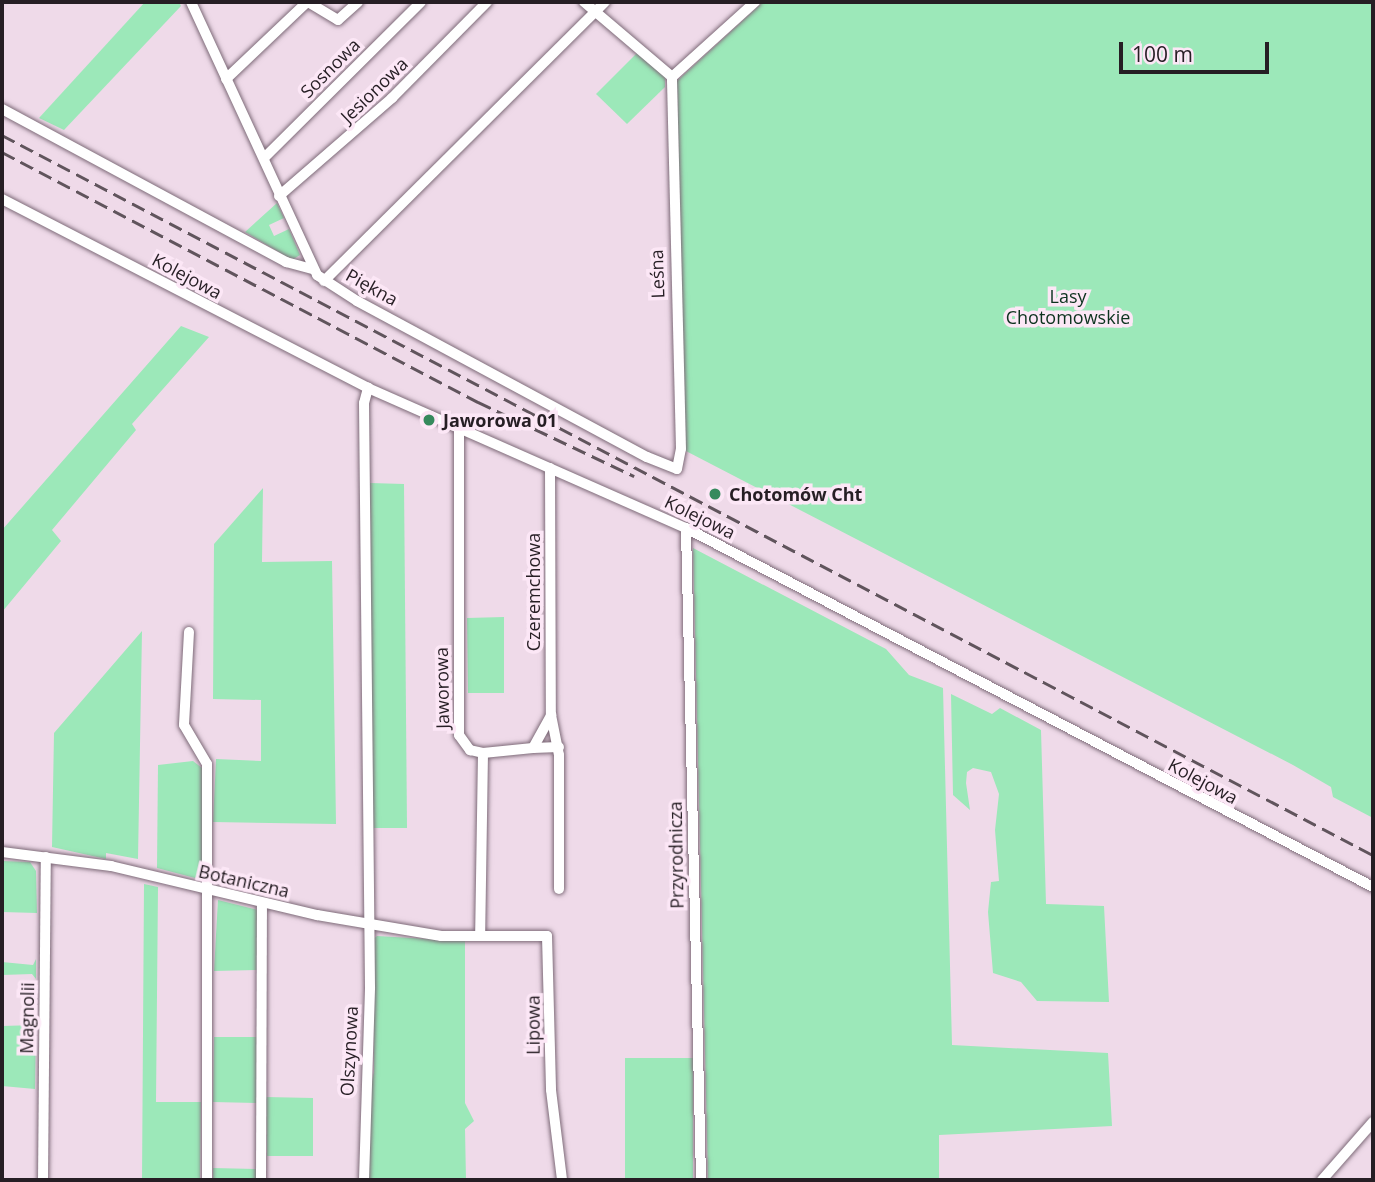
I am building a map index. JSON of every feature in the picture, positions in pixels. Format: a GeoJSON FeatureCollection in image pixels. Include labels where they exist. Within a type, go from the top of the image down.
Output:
{"type":"FeatureCollection","features":[{"type":"Feature","properties":{"kind":"street","name":"Piękna"},"geometry":{"type":"LineString","coordinates":[[191,2],[312,269],[324,281],[647,457],[677,469]]}},
{"type":"Feature","properties":{"kind":"street"},"geometry":{"type":"LineString","coordinates":[[226,79],[308,2],[338,20],[358,2]]}},
{"type":"Feature","properties":{"kind":"street","name":"Sosnowa"},"geometry":{"type":"LineString","coordinates":[[264,158],[421,2]]}},
{"type":"Feature","properties":{"kind":"street","name":"Jesionowa"},"geometry":{"type":"LineString","coordinates":[[279,196],[297,185],[392,98],[487,2]]}},
{"type":"Feature","properties":{"kind":"street"},"geometry":{"type":"LineString","coordinates":[[584,2],[672,77],[755,2]]}},
{"type":"Feature","properties":{"kind":"street"},"geometry":{"type":"LineString","coordinates":[[324,281],[605,2]]}},
{"type":"Feature","properties":{"kind":"street","name":"Leśna"},"geometry":{"type":"LineString","coordinates":[[672,77],[681,449],[677,469]]}},
{"type":"Feature","properties":{"kind":"street"},"geometry":{"type":"LineString","coordinates":[[2,108],[286,262],[312,269]]}},
{"type":"Feature","properties":{"kind":"street","name":"Kolejowa"},"geometry":{"type":"LineString","coordinates":[[2,199],[368,388],[687,528],[1373,887]]}},
{"type":"Feature","properties":{"kind":"street","name":"Olszynowa"},"geometry":{"type":"LineString","coordinates":[[364,1180],[370,987],[366,923],[364,403],[368,388]]}},
{"type":"Feature","properties":{"kind":"street","name":"Jaworowa"},"geometry":{"type":"LineString","coordinates":[[459,428],[459,735],[471,750],[482,753]]}},
{"type":"Feature","properties":{"kind":"street","name":"Czeremchowa"},"geometry":{"type":"LineString","coordinates":[[550,468],[551,715],[559,747],[559,889]]}},
{"type":"Feature","properties":{"kind":"street","name":"Przyrodnicza"},"geometry":{"type":"LineString","coordinates":[[687,528],[701,1180]]}},
{"type":"Feature","properties":{"kind":"street"},"geometry":{"type":"LineString","coordinates":[[189,632],[184,725],[207,764],[207,1180]]}},
{"type":"Feature","properties":{"kind":"street","name":"Czeremchowa"},"geometry":{"type":"LineString","coordinates":[[533,748],[551,715]]}},
{"type":"Feature","properties":{"kind":"street"},"geometry":{"type":"LineString","coordinates":[[480,936],[482,753],[559,747]]}},
{"type":"Feature","properties":{"kind":"street","name":"Botaniczna"},"geometry":{"type":"LineString","coordinates":[[2,852],[150,874],[208,892],[366,923],[441,936],[480,936]]}},
{"type":"Feature","properties":{"kind":"street","name":"Magnolii"},"geometry":{"type":"LineString","coordinates":[[43,1180],[46,857]]}},
{"type":"Feature","properties":{"kind":"street"},"geometry":{"type":"LineString","coordinates":[[261,1180],[262,903]]}},
{"type":"Feature","properties":{"kind":"street","name":"Lipowa"},"geometry":{"type":"LineString","coordinates":[[480,936],[535,933],[549,939],[551,1090],[562,1180]]}},
{"type":"Feature","properties":{"kind":"street"},"geometry":{"type":"LineString","coordinates":[[1322,1180],[1373,1122]]}},
{"type":"Feature","properties":{"kind":"green space"},"geometry":{"type":"Polygon","coordinates":[[[145,2],[179,2],[181,6],[64,130],[39,118],[145,2]]]}},
{"type":"Feature","properties":{"kind":"green space","name":"Lasy Chotomowskie"},"geometry":{"type":"Polygon","coordinates":[[[763,2],[1373,2],[1373,818],[1333,797],[1331,787],[1293,765],[684,450],[677,81],[763,2]]]}},
{"type":"Feature","properties":{"kind":"green space"},"geometry":{"type":"Polygon","coordinates":[[[640,50],[665,74],[665,87],[627,124],[596,94],[640,50]]]}},
{"type":"Feature","properties":{"kind":"green space"},"geometry":{"type":"Polygon","coordinates":[[[277,203],[284,218],[269,225],[274,236],[289,229],[300,255],[292,260],[245,232],[277,203]]]}},
{"type":"Feature","properties":{"kind":"green space"},"geometry":{"type":"Polygon","coordinates":[[[181,326],[209,337],[132,424],[136,430],[52,530],[61,541],[2,612],[2,530],[181,326]]]}},
{"type":"Feature","properties":{"kind":"green space"},"geometry":{"type":"Polygon","coordinates":[[[370,483],[404,484],[407,828],[371,828],[370,483]]]}},
{"type":"Feature","properties":{"kind":"green space"},"geometry":{"type":"Polygon","coordinates":[[[263,488],[262,562],[332,561],[336,824],[213,822],[216,759],[261,761],[261,700],[213,699],[214,544],[263,488]]]}},
{"type":"Feature","properties":{"kind":"green space"},"geometry":{"type":"Polygon","coordinates":[[[693,548],[886,649],[909,675],[943,688],[952,1045],[1108,1053],[1112,1126],[939,1135],[939,1180],[708,1180],[693,548]]]}},
{"type":"Feature","properties":{"kind":"green space"},"geometry":{"type":"Polygon","coordinates":[[[504,617],[504,693],[468,693],[467,618],[504,617]]]}},
{"type":"Feature","properties":{"kind":"green space"},"geometry":{"type":"Polygon","coordinates":[[[142,631],[138,859],[106,853],[106,859],[52,847],[54,733],[142,631]]]}},
{"type":"Feature","properties":{"kind":"green space"},"geometry":{"type":"Polygon","coordinates":[[[951,694],[992,714],[1000,708],[1041,730],[1046,904],[1104,906],[1109,1002],[1037,1001],[1021,982],[993,973],[988,912],[991,882],[999,881],[995,830],[999,794],[991,772],[973,768],[967,772],[966,783],[970,810],[953,795],[951,694]]]}},
{"type":"Feature","properties":{"kind":"green space"},"geometry":{"type":"Polygon","coordinates":[[[193,761],[202,768],[202,873],[195,878],[157,868],[158,765],[193,761]]]}},
{"type":"Feature","properties":{"kind":"green space"},"geometry":{"type":"Polygon","coordinates":[[[2,861],[30,862],[36,871],[37,913],[2,912],[2,861]]]}},
{"type":"Feature","properties":{"kind":"green space"},"geometry":{"type":"Polygon","coordinates":[[[144,884],[158,887],[156,1102],[201,1102],[200,1180],[142,1180],[144,884]]]}},
{"type":"Feature","properties":{"kind":"green space"},"geometry":{"type":"Polygon","coordinates":[[[218,900],[258,910],[257,970],[214,971],[218,900]]]}},
{"type":"Feature","properties":{"kind":"green space"},"geometry":{"type":"Polygon","coordinates":[[[377,936],[465,941],[465,1103],[474,1121],[465,1129],[466,1180],[367,1180],[367,1101],[374,1072],[372,940],[377,936]]]}},
{"type":"Feature","properties":{"kind":"green space"},"geometry":{"type":"Polygon","coordinates":[[[36,959],[36,979],[32,974],[2,975],[2,962],[33,965],[36,959]]]}},
{"type":"Feature","properties":{"kind":"green space"},"geometry":{"type":"Polygon","coordinates":[[[36,1025],[35,1089],[2,1086],[2,1026],[36,1025]]]}},
{"type":"Feature","properties":{"kind":"green space"},"geometry":{"type":"Polygon","coordinates":[[[214,1037],[257,1037],[257,1103],[213,1102],[214,1037]]]}},
{"type":"Feature","properties":{"kind":"green space"},"geometry":{"type":"Polygon","coordinates":[[[625,1058],[693,1058],[693,1180],[625,1180],[625,1058]]]}},
{"type":"Feature","properties":{"kind":"green space"},"geometry":{"type":"Polygon","coordinates":[[[266,1097],[313,1098],[313,1156],[267,1156],[266,1097]]]}},
{"type":"Feature","properties":{"kind":"green space"},"geometry":{"type":"Polygon","coordinates":[[[213,1168],[257,1169],[257,1180],[213,1180],[213,1168]]]}},
{"type":"Feature","properties":{"kind":"railway"},"geometry":{"type":"LineString","coordinates":[[2,135],[1373,855]]}},
{"type":"Feature","properties":{"kind":"railway"},"geometry":{"type":"LineString","coordinates":[[2,152],[478,402],[634,476]]}},
{"type":"Feature","properties":{"kind":"place","name":"Jaworowa 01"},"geometry":{"type":"Point","coordinates":[429,420]}},
{"type":"Feature","properties":{"kind":"place","name":"Chotomów Cht"},"geometry":{"type":"Point","coordinates":[715,494]}}]}
